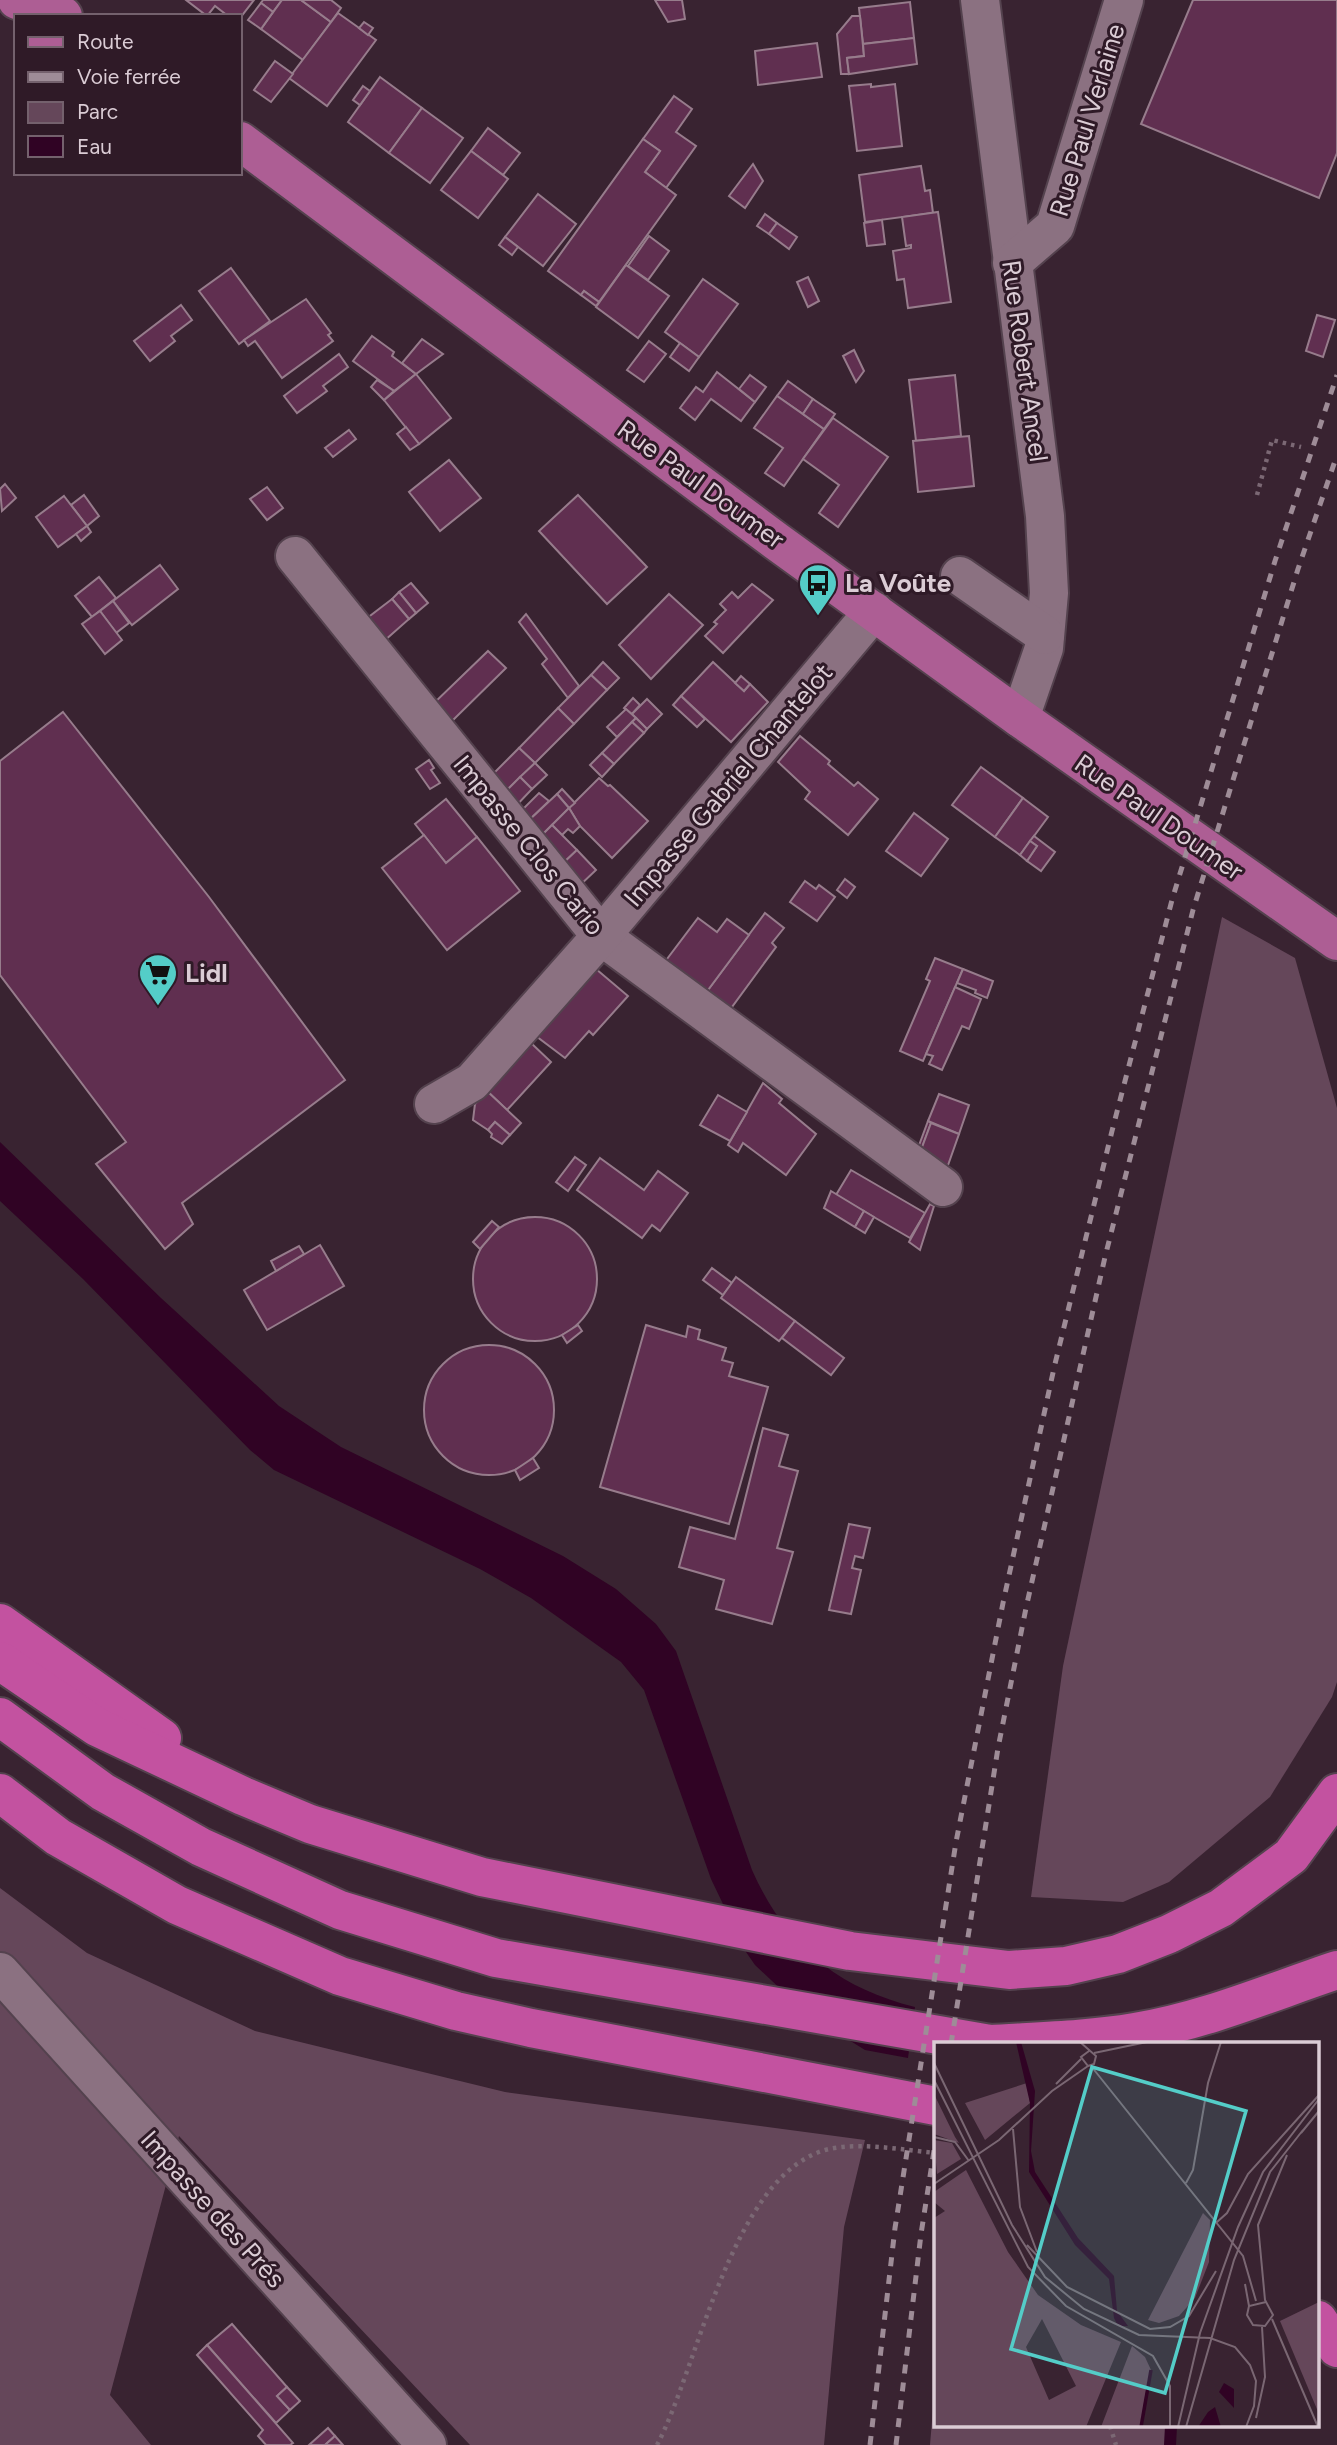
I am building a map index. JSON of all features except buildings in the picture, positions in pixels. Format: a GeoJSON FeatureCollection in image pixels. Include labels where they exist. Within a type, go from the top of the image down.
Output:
{"type":"FeatureCollection","features":[{"type":"Feature","properties":{"kind":"highway"},"geometry":{"type":"LineString","coordinates":[[0,1623],[243,1796]]}},
{"type":"Feature","properties":{"kind":"highway"},"geometry":{"type":"LineString","coordinates":[[0,1661],[97,1727],[310,1825],[482,1877],[850,1951],[1009,1970],[1066,1966],[1118,1954],[1169,1934],[1221,1908],[1291,1856],[1337,1793]]}},
{"type":"Feature","properties":{"kind":"highway"},"geometry":{"type":"LineString","coordinates":[[0,1717],[103,1791],[201,1847],[340,1909],[496,1958],[979,2042]]}},
{"type":"Feature","properties":{"kind":"highway"},"geometry":{"type":"LineString","coordinates":[[0,1793],[58,1837],[177,1905],[340,1976],[457,2011],[518,2025],[934,2106]]}},
{"type":"Feature","properties":{"kind":"highway"},"geometry":{"type":"LineString","coordinates":[[1027,2042],[1137,2032],[1212,2013],[1337,1970]]}},
{"type":"Feature","properties":{"kind":"highway"},"geometry":{"type":"LineString","coordinates":[[1320,2323],[1337,2348]]}},
{"type":"Feature","properties":{"kind":"main road"},"geometry":{"type":"LineString","coordinates":[[18,0],[60,14]]}},
{"type":"Feature","properties":{"kind":"main road"},"geometry":{"type":"LineString","coordinates":[[51,0],[62,14]]}},
{"type":"Feature","properties":{"kind":"main road","name":"Rue Paul Doumer"},"geometry":{"type":"LineString","coordinates":[[242,142],[1020,718],[1337,942]]}},
{"type":"Feature","properties":{"kind":"street","name":"Rue Robert Ancel"},"geometry":{"type":"LineString","coordinates":[[980,0],[1045,516],[1049,593],[1044,648],[1020,718]]}},
{"type":"Feature","properties":{"kind":"street","name":"Rue Paul Verlaine"},"geometry":{"type":"LineString","coordinates":[[1012,263],[1055,226],[1124,0]]}},
{"type":"Feature","properties":{"kind":"street","name":"Impasse Clos Cario"},"geometry":{"type":"LineString","coordinates":[[295,556],[601,936],[943,1186]]}},
{"type":"Feature","properties":{"kind":"street"},"geometry":{"type":"LineString","coordinates":[[960,576],[1045,635]]}},
{"type":"Feature","properties":{"kind":"street","name":"Impasse Gabriel Chantelot"},"geometry":{"type":"LineString","coordinates":[[434,1104],[472,1082],[601,936],[874,611]]}},
{"type":"Feature","properties":{"kind":"street","name":"Impasse des Prés"},"geometry":{"type":"LineString","coordinates":[[0,1972],[427,2445]]}},
{"type":"Feature","properties":{"kind":"path"},"geometry":{"type":"LineString","coordinates":[[1257,495],[1272,440],[1301,447]]}},
{"type":"Feature","properties":{"kind":"path"},"geometry":{"type":"LineString","coordinates":[[657,2445],[671,2418],[726,2265],[760,2201],[793,2166],[829,2149],[875,2147],[934,2153]]}},
{"type":"Feature","properties":{"kind":"path"},"geometry":{"type":"LineString","coordinates":[[1111,2428],[1116,2445]]}},
{"type":"Feature","properties":{"kind":"green space"},"geometry":{"type":"Polygon","coordinates":[[[1222,917],[1295,958],[1337,1108],[1337,1682],[1332,1697],[1270,1797],[1169,1882],[1123,1902],[1031,1897],[1063,1666],[1222,917]]]}},
{"type":"Feature","properties":{"kind":"green space"},"geometry":{"type":"Polygon","coordinates":[[[0,1888],[87,1953],[255,2031],[505,2092],[865,2140],[844,2227],[824,2445],[470,2445],[179,2136],[110,2395],[151,2445],[0,2445],[0,1888]]]}},
{"type":"Feature","properties":{"kind":"green space"},"geometry":{"type":"Polygon","coordinates":[[[934,2396],[934,2428],[1171,2428],[1170,2445],[930,2445],[934,2396]]]}},
{"type":"Feature","properties":{"kind":"water"},"geometry":{"type":"Polygon","coordinates":[[[0,1142],[161,1298],[279,1406],[341,1447],[563,1556],[616,1589],[656,1624],[676,1651],[752,1870],[765,1896],[797,1941],[816,1959],[860,1988],[915,2007],[908,2058],[865,2050],[807,2014],[755,1965],[711,1879],[644,1690],[621,1662],[531,1598],[480,1569],[274,1470],[250,1450],[83,1279],[0,1201],[0,1142]]]}},
{"type":"Feature","properties":{"kind":"waterway"},"geometry":{"type":"LineString","coordinates":[[1170,2445],[1171,2428]]}},
{"type":"Feature","properties":{"kind":"railway"},"geometry":{"type":"LineString","coordinates":[[870,2445],[895,2228],[956,1842],[1003,1603],[1054,1368],[1172,900],[1275,561],[1337,375]]}},
{"type":"Feature","properties":{"kind":"railway"},"geometry":{"type":"LineString","coordinates":[[951,2042],[998,1748],[1026,1608],[1105,1257],[1193,910],[1298,569],[1337,455]]}},
{"type":"Feature","properties":{"kind":"railway"},"geometry":{"type":"LineString","coordinates":[[896,2445],[921,2234],[934,2151]]}},
{"type":"Feature","properties":{"kind":"place","name":"La Voûte"},"geometry":{"type":"Point","coordinates":[818,617]}},
{"type":"Feature","properties":{"kind":"place","name":"Lidl"},"geometry":{"type":"Point","coordinates":[158,1007]}}]}
